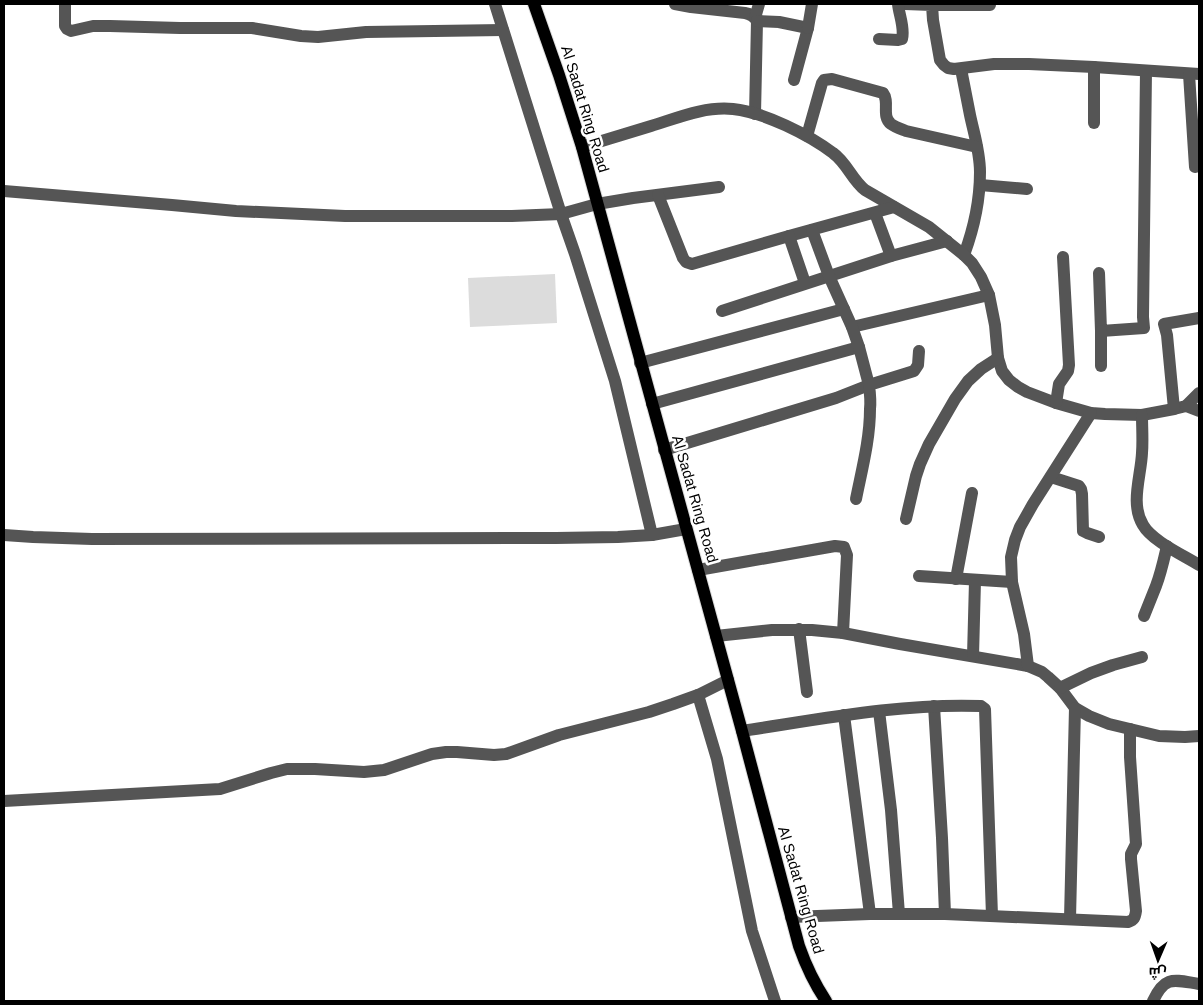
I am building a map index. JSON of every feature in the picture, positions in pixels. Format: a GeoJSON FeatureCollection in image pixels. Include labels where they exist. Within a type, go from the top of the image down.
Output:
{"type":"FeatureCollection","features":[{"type":"Feature","properties":{"kind":"main road","name":"Al Sadat Ring Road"},"geometry":{"type":"LineString","coordinates":[[534,4],[582,147],[799,946],[806,966],[826,1001]]}},
{"type":"Feature","properties":{"kind":"street"},"geometry":{"type":"LineString","coordinates":[[65,4],[65,26],[71,30],[93,26],[245,28],[318,37],[366,32],[503,30]]}},
{"type":"Feature","properties":{"kind":"street"},"geometry":{"type":"LineString","coordinates":[[494,4],[615,381],[652,534]]}},
{"type":"Feature","properties":{"kind":"street"},"geometry":{"type":"LineString","coordinates":[[676,4],[691,7],[706,6],[745,13],[751,15],[756,20],[779,22],[808,28]]}},
{"type":"Feature","properties":{"kind":"street"},"geometry":{"type":"LineString","coordinates":[[755,114],[756,20],[759,4]]}},
{"type":"Feature","properties":{"kind":"street"},"geometry":{"type":"LineString","coordinates":[[794,80],[808,28],[812,4]]}},
{"type":"Feature","properties":{"kind":"street"},"geometry":{"type":"LineString","coordinates":[[879,39],[902,39],[902,25],[898,4]]}},
{"type":"Feature","properties":{"kind":"street"},"geometry":{"type":"LineString","coordinates":[[905,4],[990,5]]}},
{"type":"Feature","properties":{"kind":"street"},"geometry":{"type":"LineString","coordinates":[[931,5],[940,60],[948,68],[961,69],[994,64],[1029,64],[1194,74],[1195,168]]}},
{"type":"Feature","properties":{"kind":"street"},"geometry":{"type":"LineString","coordinates":[[1094,67],[1094,124]]}},
{"type":"Feature","properties":{"kind":"street"},"geometry":{"type":"LineString","coordinates":[[961,69],[980,170],[975,220],[964,255]]}},
{"type":"Feature","properties":{"kind":"street"},"geometry":{"type":"LineString","coordinates":[[1144,328],[1146,71]]}},
{"type":"Feature","properties":{"kind":"street"},"geometry":{"type":"LineString","coordinates":[[806,136],[822,83],[824,80],[832,79],[883,93],[886,96],[887,118],[890,123],[897,127],[977,147]]}},
{"type":"Feature","properties":{"kind":"street"},"geometry":{"type":"LineString","coordinates":[[582,147],[692,113],[715,109],[732,109],[755,114],[781,124],[823,146],[842,160],[858,184],[865,190],[929,227],[964,255],[981,277],[989,295],[995,325],[998,358],[1002,371],[1009,380],[1027,392],[1056,403],[1091,412],[1142,415],[1180,408],[1199,412]]}},
{"type":"Feature","properties":{"kind":"street"},"geometry":{"type":"LineString","coordinates":[[980,184],[1027,189]]}},
{"type":"Feature","properties":{"kind":"street"},"geometry":{"type":"LineString","coordinates":[[4,190],[236,211],[345,216],[512,216],[561,214],[597,204],[719,187]]}},
{"type":"Feature","properties":{"kind":"street"},"geometry":{"type":"LineString","coordinates":[[658,195],[683,258],[689,264],[894,207]]}},
{"type":"Feature","properties":{"kind":"street"},"geometry":{"type":"LineString","coordinates":[[875,213],[891,256]]}},
{"type":"Feature","properties":{"kind":"street"},"geometry":{"type":"LineString","coordinates":[[812,230],[829,276],[860,347],[869,385],[869,428],[856,499]]}},
{"type":"Feature","properties":{"kind":"street"},"geometry":{"type":"LineString","coordinates":[[789,236],[805,283]]}},
{"type":"Feature","properties":{"kind":"street"},"geometry":{"type":"LineString","coordinates":[[722,311],[891,256],[947,241]]}},
{"type":"Feature","properties":{"kind":"street"},"geometry":{"type":"LineString","coordinates":[[1056,403],[1058,384],[1068,371],[1069,365],[1063,257]]}},
{"type":"Feature","properties":{"kind":"street"},"geometry":{"type":"LineString","coordinates":[[1099,273],[1101,366]]}},
{"type":"Feature","properties":{"kind":"street"},"geometry":{"type":"LineString","coordinates":[[852,327],[989,295]]}},
{"type":"Feature","properties":{"kind":"street"},"geometry":{"type":"LineString","coordinates":[[640,363],[844,309]]}},
{"type":"Feature","properties":{"kind":"street"},"geometry":{"type":"LineString","coordinates":[[1101,331],[1144,328],[1199,318]]}},
{"type":"Feature","properties":{"kind":"street"},"geometry":{"type":"LineString","coordinates":[[1164,324],[1180,408]]}},
{"type":"Feature","properties":{"kind":"street"},"geometry":{"type":"LineString","coordinates":[[652,404],[860,347]]}},
{"type":"Feature","properties":{"kind":"street"},"geometry":{"type":"LineString","coordinates":[[664,450],[836,398],[914,371],[918,365],[919,352]]}},
{"type":"Feature","properties":{"kind":"street"},"geometry":{"type":"LineString","coordinates":[[906,519],[920,464],[954,399],[968,381],[981,369],[998,358]]}},
{"type":"Feature","properties":{"kind":"street"},"geometry":{"type":"LineString","coordinates":[[1180,408],[1199,393]]}},
{"type":"Feature","properties":{"kind":"street"},"geometry":{"type":"LineString","coordinates":[[1028,666],[1024,634],[1012,582],[1011,557],[1015,540],[1033,504],[1091,412]]}},
{"type":"Feature","properties":{"kind":"street"},"geometry":{"type":"LineString","coordinates":[[1142,415],[1143,450],[1137,496],[1138,515],[1146,530],[1167,546],[1199,565]]}},
{"type":"Feature","properties":{"kind":"street"},"geometry":{"type":"LineString","coordinates":[[1051,477],[1079,486],[1082,494],[1083,530],[1087,534],[1099,537]]}},
{"type":"Feature","properties":{"kind":"street"},"geometry":{"type":"LineString","coordinates":[[956,579],[972,493]]}},
{"type":"Feature","properties":{"kind":"street"},"geometry":{"type":"LineString","coordinates":[[4,535],[92,539],[556,538],[618,537],[686,529]]}},
{"type":"Feature","properties":{"kind":"street"},"geometry":{"type":"LineString","coordinates":[[698,570],[835,546],[844,547],[847,555],[842,633]]}},
{"type":"Feature","properties":{"kind":"street"},"geometry":{"type":"LineString","coordinates":[[1144,616],[1161,572],[1167,546]]}},
{"type":"Feature","properties":{"kind":"street"},"geometry":{"type":"LineString","coordinates":[[918,576],[1012,582]]}},
{"type":"Feature","properties":{"kind":"street"},"geometry":{"type":"LineString","coordinates":[[973,656],[976,581]]}},
{"type":"Feature","properties":{"kind":"street"},"geometry":{"type":"LineString","coordinates":[[800,629],[807,692]]}},
{"type":"Feature","properties":{"kind":"street"},"geometry":{"type":"LineString","coordinates":[[716,636],[800,629],[842,633],[1028,666],[1042,672],[1060,688],[1074,708],[1089,716],[1159,736],[1199,736]]}},
{"type":"Feature","properties":{"kind":"street"},"geometry":{"type":"LineString","coordinates":[[1060,688],[1106,668],[1142,657]]}},
{"type":"Feature","properties":{"kind":"street"},"geometry":{"type":"LineString","coordinates":[[4,800],[212,789],[232,786],[271,773],[287,770],[315,769],[364,772],[384,770],[432,754],[446,752],[506,754],[559,735],[673,704],[698,695],[728,680]]}},
{"type":"Feature","properties":{"kind":"street"},"geometry":{"type":"LineString","coordinates":[[698,695],[717,760],[752,931],[774,1001]]}},
{"type":"Feature","properties":{"kind":"street"},"geometry":{"type":"LineString","coordinates":[[742,731],[879,711],[934,706],[981,706],[985,709],[992,916]]}},
{"type":"Feature","properties":{"kind":"street"},"geometry":{"type":"LineString","coordinates":[[934,706],[946,914]]}},
{"type":"Feature","properties":{"kind":"street"},"geometry":{"type":"LineString","coordinates":[[1070,918],[1074,708]]}},
{"type":"Feature","properties":{"kind":"street"},"geometry":{"type":"LineString","coordinates":[[879,711],[891,810],[899,914]]}},
{"type":"Feature","properties":{"kind":"street"},"geometry":{"type":"LineString","coordinates":[[844,715],[870,914]]}},
{"type":"Feature","properties":{"kind":"street"},"geometry":{"type":"LineString","coordinates":[[791,916],[946,914],[1133,921],[1136,912],[1131,854],[1136,844],[1130,729]]}},
{"type":"Feature","properties":{"kind":"street"},"geometry":{"type":"LineString","coordinates":[[1152,1001],[1166,982],[1179,981],[1199,984]]}},
{"type":"Feature","properties":{"kind":"shaded area"},"geometry":{"type":"Polygon","coordinates":[[[555,274],[557,323],[470,327],[468,278],[555,274]]]}}]}
